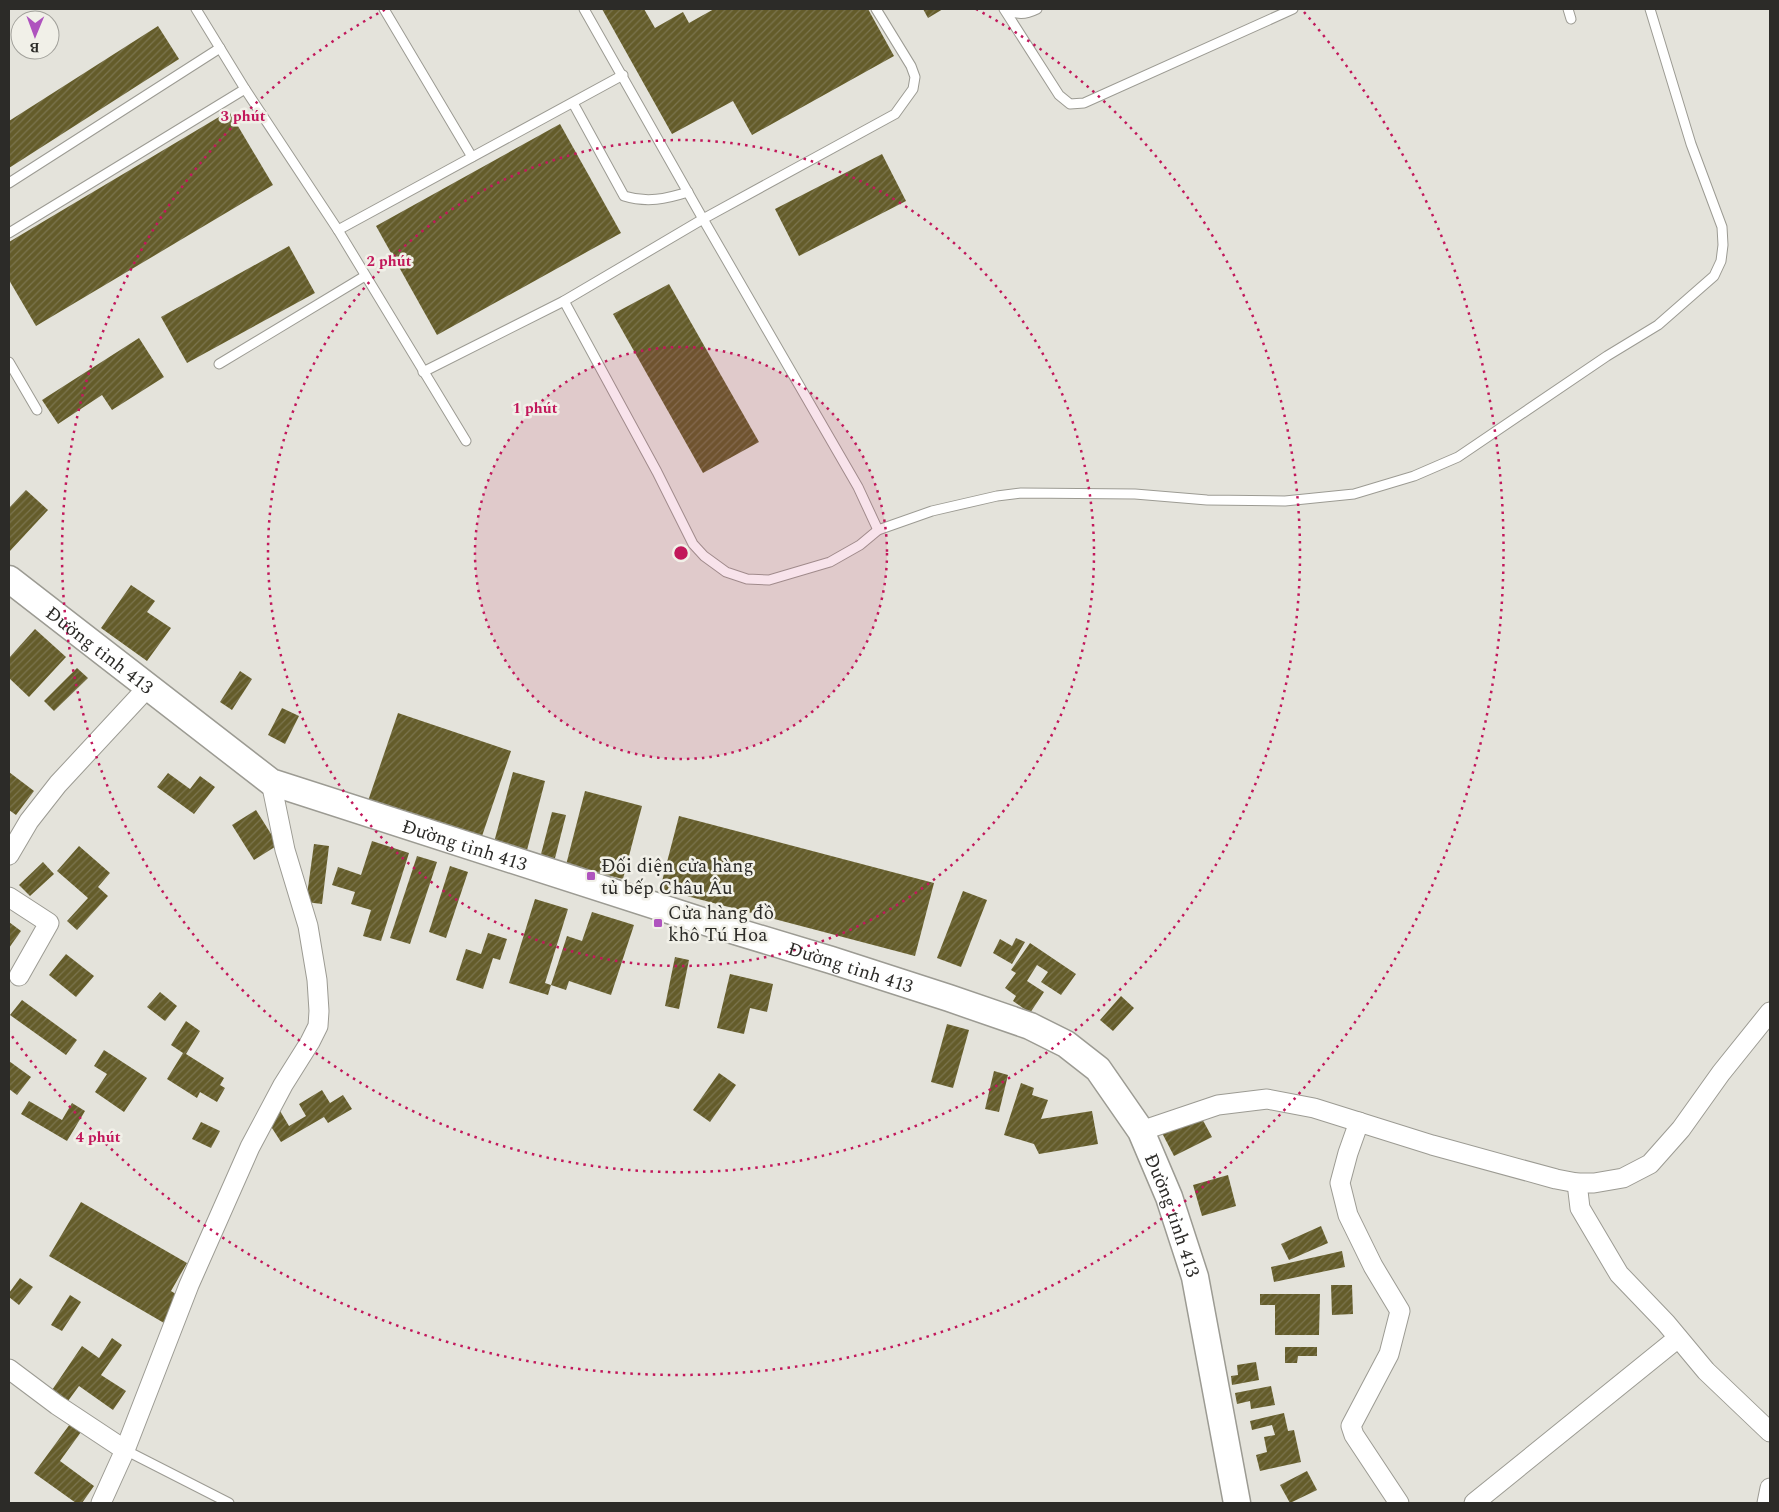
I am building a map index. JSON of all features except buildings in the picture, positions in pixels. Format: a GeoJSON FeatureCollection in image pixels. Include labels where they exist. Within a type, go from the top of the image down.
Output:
{"type":"FeatureCollection","features":[{"type":"Feature","properties":{"kind":"main road","name":"Đường tỉnh 413"},"geometry":{"type":"LineString","coordinates":[[9,579],[271,782],[706,922],[840,962],[1030,1026],[1066,1044],[1098,1069],[1141,1131],[1169,1197],[1195,1277],[1237,1503]]}},
{"type":"Feature","properties":{"kind":"street"},"geometry":{"type":"LineString","coordinates":[[9,855],[29,821],[53,791],[148,687]]}},
{"type":"Feature","properties":{"kind":"street"},"geometry":{"type":"LineString","coordinates":[[102,1503],[125,1450],[188,1285],[250,1147],[283,1084],[318,1026],[317,980],[308,926],[285,850],[271,782]]}},
{"type":"Feature","properties":{"kind":"street"},"geometry":{"type":"LineString","coordinates":[[9,897],[48,923],[19,976]]}},
{"type":"Feature","properties":{"kind":"street"},"geometry":{"type":"LineString","coordinates":[[1141,1131],[1218,1105],[1267,1099],[1314,1108],[1432,1145],[1556,1179],[1577,1183],[1623,1178],[1650,1164],[1681,1129],[1721,1073],[1770,1012]]}},
{"type":"Feature","properties":{"kind":"street"},"geometry":{"type":"LineString","coordinates":[[1359,1122],[1340,1183],[1348,1215],[1373,1266],[1400,1311],[1389,1354],[1351,1426],[1354,1434],[1399,1503]]}},
{"type":"Feature","properties":{"kind":"street"},"geometry":{"type":"LineString","coordinates":[[1577,1183],[1580,1208],[1620,1274],[1706,1371],[1770,1432]]}},
{"type":"Feature","properties":{"kind":"street"},"geometry":{"type":"LineString","coordinates":[[1474,1503],[1678,1338]]}},
{"type":"Feature","properties":{"kind":"street"},"geometry":{"type":"LineString","coordinates":[[9,1369],[57,1405],[125,1450]]}},
{"type":"Feature","properties":{"kind":"street"},"geometry":{"type":"LineString","coordinates":[[1767,1503],[1770,1488]]}},
{"type":"Feature","properties":{"kind":"lane"},"geometry":{"type":"LineString","coordinates":[[196,9],[245,89],[338,230],[466,441]]}},
{"type":"Feature","properties":{"kind":"lane"},"geometry":{"type":"LineString","coordinates":[[384,9],[472,156]]}},
{"type":"Feature","properties":{"kind":"lane"},"geometry":{"type":"LineString","coordinates":[[584,9],[858,486],[878,530]]}},
{"type":"Feature","properties":{"kind":"lane"},"geometry":{"type":"LineString","coordinates":[[423,372],[564,301],[703,219],[895,114],[913,89],[915,77],[911,66],[876,9]]}},
{"type":"Feature","properties":{"kind":"lane"},"geometry":{"type":"LineString","coordinates":[[1005,9],[1019,14],[1027,14],[1037,9]]}},
{"type":"Feature","properties":{"kind":"lane"},"geometry":{"type":"LineString","coordinates":[[1005,9],[1058,95],[1070,104],[1084,103],[1293,9]]}},
{"type":"Feature","properties":{"kind":"lane"},"geometry":{"type":"LineString","coordinates":[[1568,9],[1571,20]]}},
{"type":"Feature","properties":{"kind":"lane"},"geometry":{"type":"LineString","coordinates":[[564,301],[694,544],[704,556],[726,572],[747,579],[769,580],[830,562],[860,545],[878,530],[932,511],[1021,492],[1135,494],[1207,500],[1285,501],[1354,494],[1414,476],[1458,457],[1607,356],[1658,325],[1714,276],[1720,261],[1723,245],[1722,227],[1691,144],[1650,9]]}},
{"type":"Feature","properties":{"kind":"lane"},"geometry":{"type":"LineString","coordinates":[[9,183],[220,48]]}},
{"type":"Feature","properties":{"kind":"lane"},"geometry":{"type":"LineString","coordinates":[[338,230],[623,75]]}},
{"type":"Feature","properties":{"kind":"lane"},"geometry":{"type":"LineString","coordinates":[[9,233],[245,89]]}},
{"type":"Feature","properties":{"kind":"lane"},"geometry":{"type":"LineString","coordinates":[[573,103],[624,196],[651,200],[668,199],[688,192]]}},
{"type":"Feature","properties":{"kind":"lane"},"geometry":{"type":"LineString","coordinates":[[219,364],[365,276]]}},
{"type":"Feature","properties":{"kind":"lane"},"geometry":{"type":"LineString","coordinates":[[9,362],[37,410]]}},
{"type":"Feature","properties":{"kind":"lane"},"geometry":{"type":"LineString","coordinates":[[125,1450],[229,1503]]}},
{"type":"Feature","properties":{"kind":"place","name":"Đối diện cửa hàng tủ bếp Châu Âu"},"geometry":{"type":"Point","coordinates":[591,876]}},
{"type":"Feature","properties":{"kind":"place","name":"Cửa hàng đồ khô Tú Hoa"},"geometry":{"type":"Point","coordinates":[658,923]}}]}
